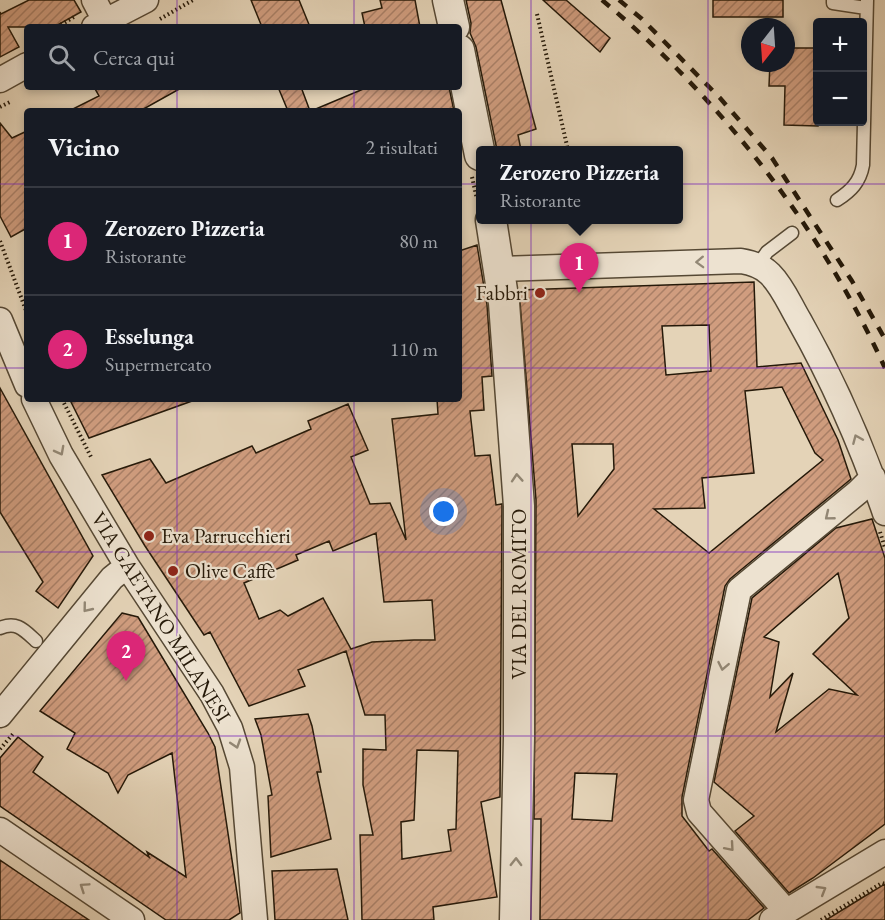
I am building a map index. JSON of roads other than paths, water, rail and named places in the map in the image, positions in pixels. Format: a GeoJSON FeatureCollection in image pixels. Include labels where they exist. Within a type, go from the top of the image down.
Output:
{"type":"FeatureCollection","features":[{"type":"Feature","properties":{"kind":"street"},"geometry":{"type":"LineString","coordinates":[[94,0],[100,24],[151,11]]}},
{"type":"Feature","properties":{"kind":"street"},"geometry":{"type":"LineString","coordinates":[[448,0],[453,24]]}},
{"type":"Feature","properties":{"kind":"street"},"geometry":{"type":"LineString","coordinates":[[462,65],[478,146]]}},
{"type":"Feature","properties":{"kind":"street"},"geometry":{"type":"LineString","coordinates":[[0,80],[24,67]]}},
{"type":"Feature","properties":{"kind":"street","name":"VIA DEL ROMITO"},"geometry":{"type":"LineString","coordinates":[[492,224],[504,303],[519,506],[519,738],[515,920]]}},
{"type":"Feature","properties":{"kind":"street"},"geometry":{"type":"LineString","coordinates":[[499,269],[741,261],[758,265],[780,286],[812,343],[845,410],[873,477],[885,513]]}},
{"type":"Feature","properties":{"kind":"street"},"geometry":{"type":"LineString","coordinates":[[0,320],[4,346],[24,380]]}},
{"type":"Feature","properties":{"kind":"street","name":"VIA GAETANO MILANESI"},"geometry":{"type":"LineString","coordinates":[[35,402],[61,455],[127,566],[212,694],[232,734],[242,767],[255,920]]}},
{"type":"Feature","properties":{"kind":"street"},"geometry":{"type":"LineString","coordinates":[[873,477],[739,590],[696,800],[699,812],[779,916],[885,852]]}},
{"type":"Feature","properties":{"kind":"street"},"geometry":{"type":"LineString","coordinates":[[0,715],[112,578],[127,566]]}},
{"type":"Feature","properties":{"kind":"street"},"geometry":{"type":"LineString","coordinates":[[0,830],[132,920]]}},
{"type":"Feature","properties":{"kind":"lane"},"geometry":{"type":"LineString","coordinates":[[833,0],[833,3],[867,4],[863,165],[858,181],[837,201]]}},
{"type":"Feature","properties":{"kind":"lane"},"geometry":{"type":"LineString","coordinates":[[758,265],[767,252],[792,233]]}},
{"type":"Feature","properties":{"kind":"lane"},"geometry":{"type":"LineString","coordinates":[[0,628],[9,624],[15,625],[36,641]]}},
{"type":"Feature","properties":{"kind":"railway"},"geometry":{"type":"LineString","coordinates":[[602,0],[646,38],[687,80],[727,123],[764,169],[799,216],[831,265],[885,368]]}},
{"type":"Feature","properties":{"kind":"railway"},"geometry":{"type":"LineString","coordinates":[[619,0],[642,19],[720,98],[772,158],[852,281],[885,339]]}},
{"type":"Feature","properties":{"kind":"place","name":"Fabbri"},"geometry":{"type":"Point","coordinates":[540,293]}},
{"type":"Feature","properties":{"kind":"place","name":"Zerozero Pizzeria"},"geometry":{"type":"Point","coordinates":[579,293]}},
{"type":"Feature","properties":{"kind":"place","name":"Eva Parrucchieri"},"geometry":{"type":"Point","coordinates":[149,536]}},
{"type":"Feature","properties":{"kind":"place","name":"Olive Caffè"},"geometry":{"type":"Point","coordinates":[173,571]}},
{"type":"Feature","properties":{"kind":"place","name":"Esselunga"},"geometry":{"type":"Point","coordinates":[126,681]}}]}
